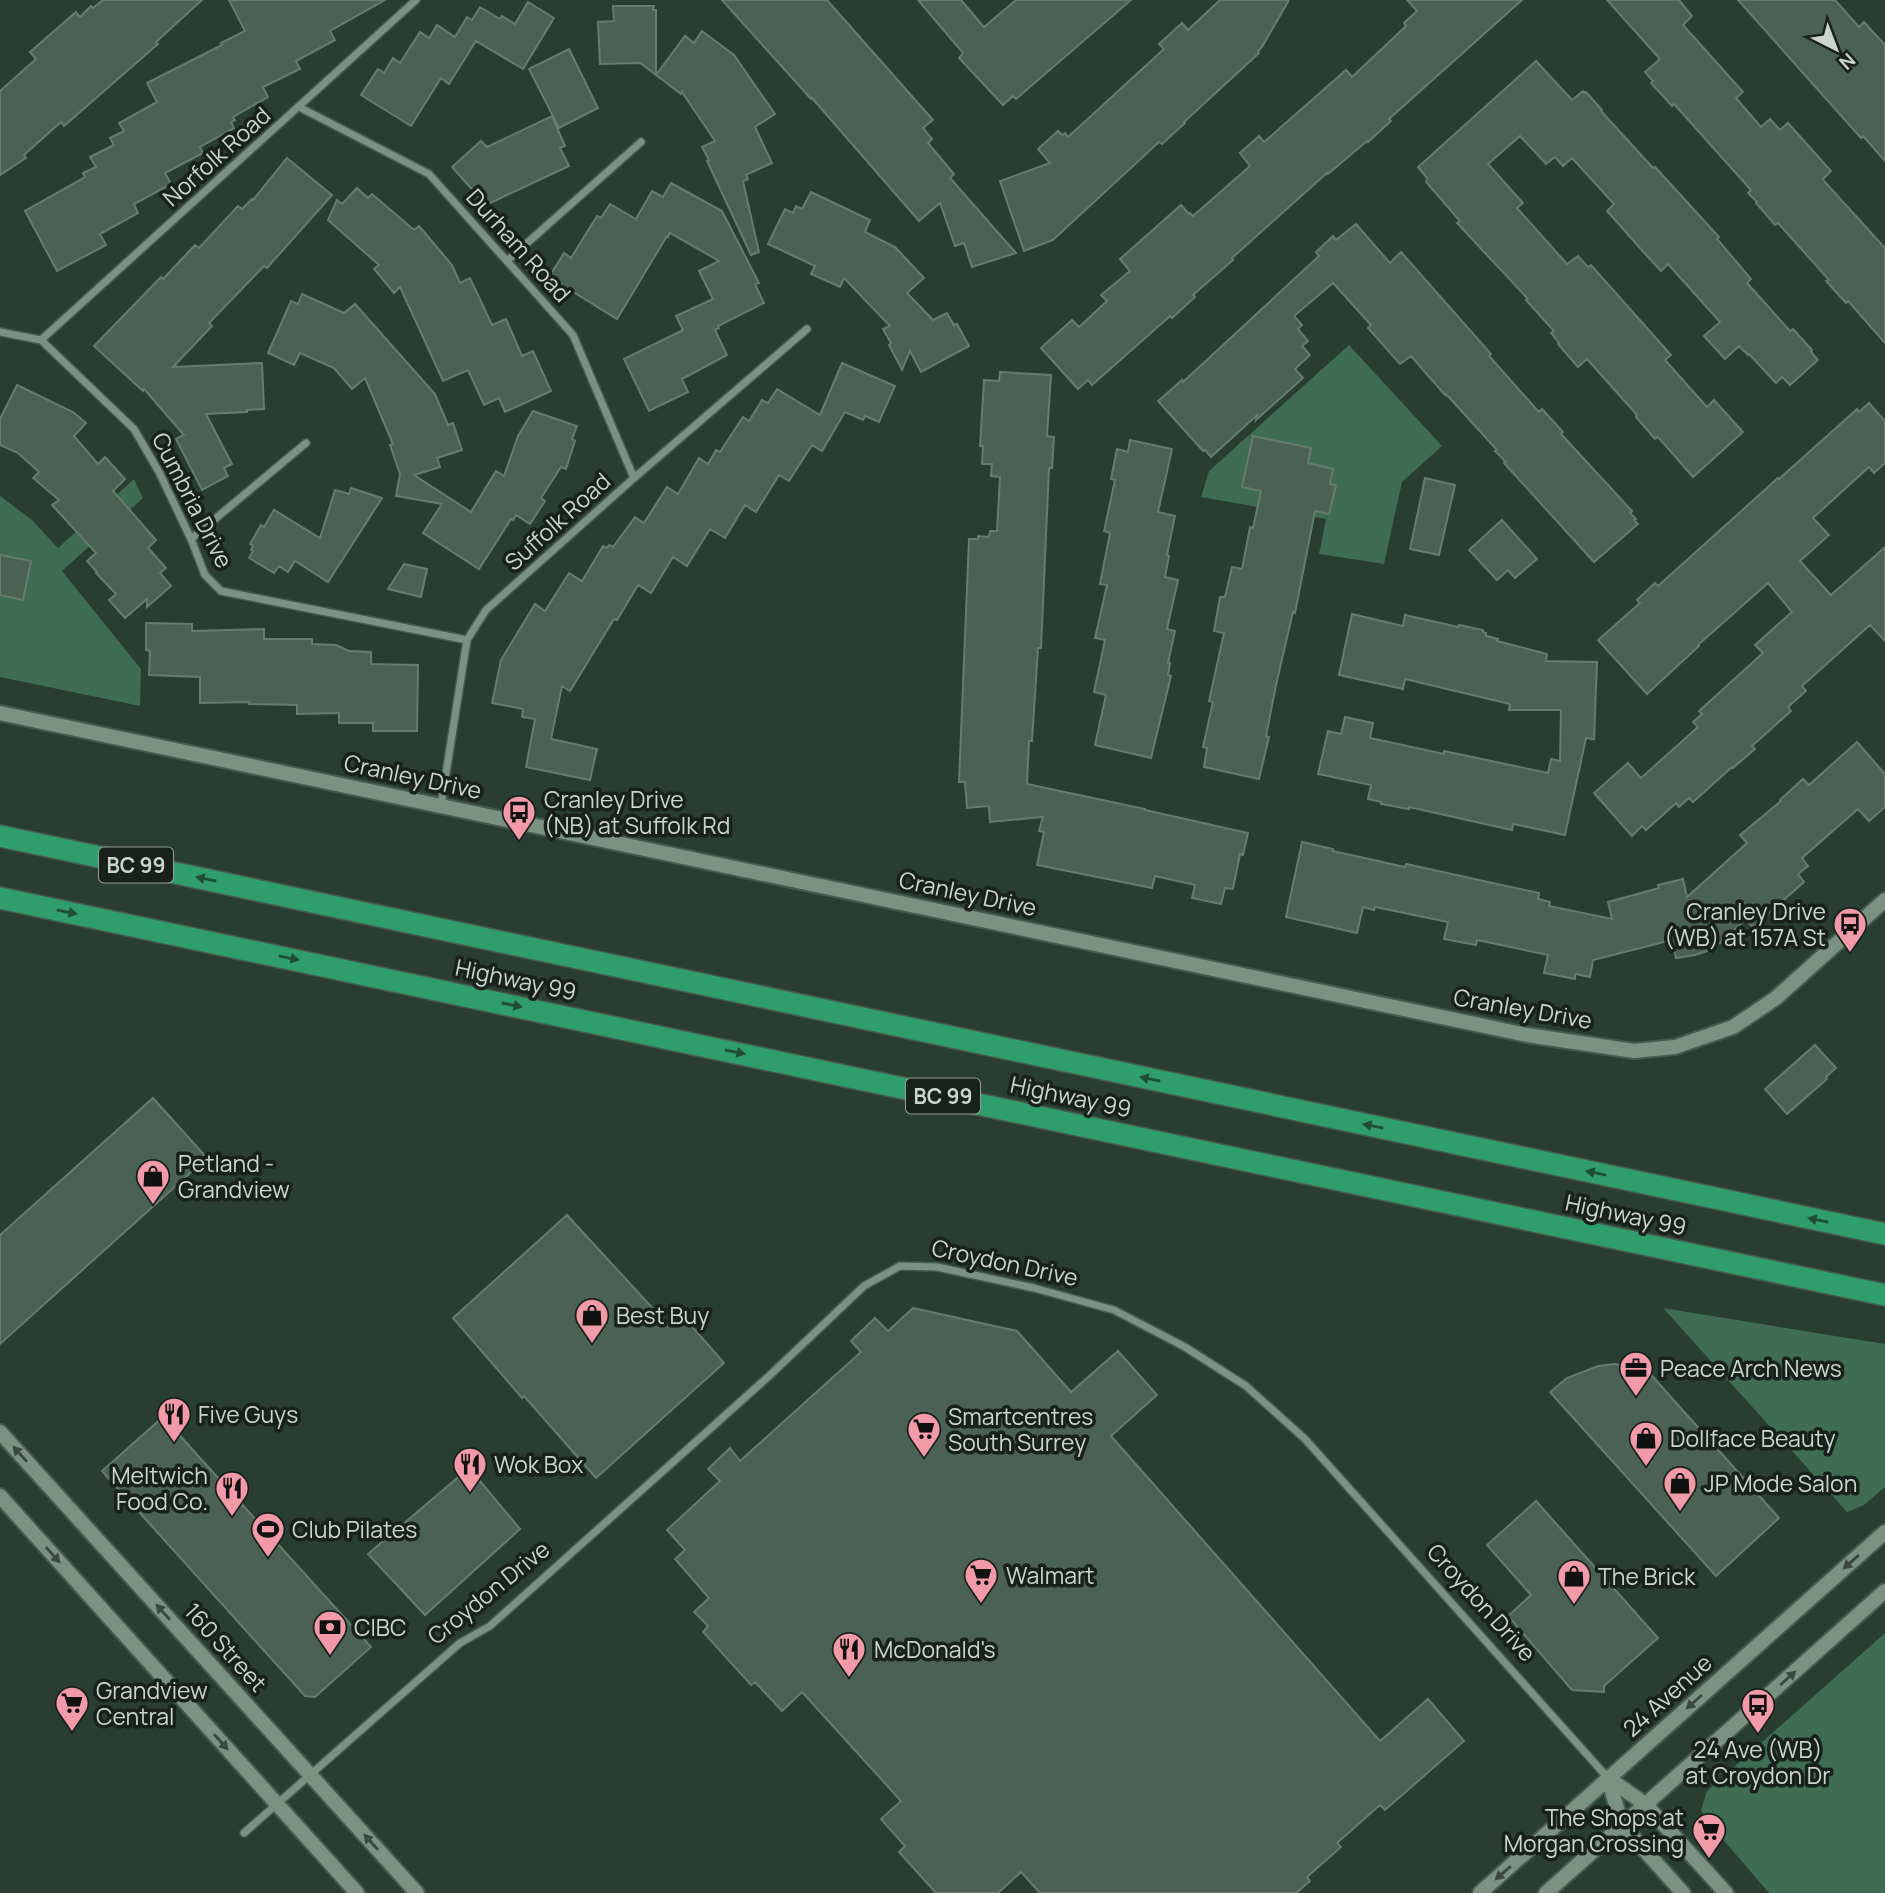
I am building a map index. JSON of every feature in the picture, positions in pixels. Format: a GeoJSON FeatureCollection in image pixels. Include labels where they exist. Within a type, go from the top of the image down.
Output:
{"type":"FeatureCollection","features":[{"type":"Feature","properties":{"kind":"highway","name":"Highway 99"},"geometry":{"type":"LineString","coordinates":[[0,836],[1885,1234]]}},
{"type":"Feature","properties":{"kind":"highway","name":"Highway 99"},"geometry":{"type":"LineString","coordinates":[[0,898],[1885,1295]]}},
{"type":"Feature","properties":{"kind":"street","name":"Norfolk Road"},"geometry":{"type":"LineString","coordinates":[[41,340],[416,0]]}},
{"type":"Feature","properties":{"kind":"street","name":"Durham Road"},"geometry":{"type":"LineString","coordinates":[[299,107],[429,173],[508,260],[573,335],[634,478]]}},
{"type":"Feature","properties":{"kind":"street"},"geometry":{"type":"LineString","coordinates":[[508,260],[641,142]]}},
{"type":"Feature","properties":{"kind":"street","name":"Suffolk Road"},"geometry":{"type":"LineString","coordinates":[[441,805],[467,640],[486,610],[807,328]]}},
{"type":"Feature","properties":{"kind":"street"},"geometry":{"type":"LineString","coordinates":[[0,332],[41,340]]}},
{"type":"Feature","properties":{"kind":"street","name":"Cumbria Drive"},"geometry":{"type":"LineString","coordinates":[[41,340],[134,429],[159,472],[205,575],[221,591],[467,640]]}},
{"type":"Feature","properties":{"kind":"street"},"geometry":{"type":"LineString","coordinates":[[191,539],[306,443]]}},
{"type":"Feature","properties":{"kind":"street","name":"Cranley Drive"},"geometry":{"type":"LineString","coordinates":[[0,713],[1527,1035],[1634,1051],[1675,1047],[1733,1027],[1776,998],[1885,900]]}},
{"type":"Feature","properties":{"kind":"street","name":"Croydon Drive"},"geometry":{"type":"LineString","coordinates":[[244,1833],[460,1643],[501,1617],[769,1376],[864,1286],[900,1266],[961,1272],[1114,1310],[1185,1347],[1246,1387],[1305,1438],[1608,1778],[1645,1804],[1726,1893]]}},
{"type":"Feature","properties":{"kind":"street","name":"160 Street"},"geometry":{"type":"LineString","coordinates":[[0,1432],[417,1893]]}},
{"type":"Feature","properties":{"kind":"street"},"geometry":{"type":"LineString","coordinates":[[0,1496],[357,1893]]}},
{"type":"Feature","properties":{"kind":"street","name":"24 Avenue"},"geometry":{"type":"LineString","coordinates":[[1480,1893],[1885,1532]]}},
{"type":"Feature","properties":{"kind":"street"},"geometry":{"type":"LineString","coordinates":[[1545,1893],[1885,1591]]}},
{"type":"Feature","properties":{"kind":"street","name":"Croydon Drive"},"geometry":{"type":"LineString","coordinates":[[1608,1778],[1622,1825],[1683,1893]]}},
{"type":"Feature","properties":{"kind":"green space"},"geometry":{"type":"Polygon","coordinates":[[[1349,345],[1442,446],[1402,482],[1384,564],[1319,554],[1326,519],[1201,497],[1209,471],[1349,345]]]}},
{"type":"Feature","properties":{"kind":"green space"},"geometry":{"type":"Polygon","coordinates":[[[134,479],[143,498],[62,571],[141,669],[140,706],[0,677],[0,496],[32,520],[58,548],[134,479]]]}},
{"type":"Feature","properties":{"kind":"green space"},"geometry":{"type":"Polygon","coordinates":[[[1663,1308],[1885,1344],[1885,1487],[1864,1505],[1847,1512],[1663,1308]]]}},
{"type":"Feature","properties":{"kind":"green space"},"geometry":{"type":"Polygon","coordinates":[[[1885,1633],[1885,1893],[1769,1893],[1701,1810],[1707,1791],[1885,1633]]]}},
{"type":"Feature","properties":{"kind":"building"},"geometry":{"type":"Polygon","coordinates":[[[103,0],[202,0],[156,42],[158,44],[64,126],[61,122],[24,155],[26,158],[0,175],[0,91],[36,59],[30,52],[76,12],[80,17],[91,6],[93,8],[103,0]]]}},
{"type":"Feature","properties":{"kind":"building"},"geometry":{"type":"Polygon","coordinates":[[[229,0],[385,0],[330,31],[335,40],[296,61],[300,69],[263,87],[268,97],[233,117],[235,120],[231,122],[234,128],[200,147],[203,153],[165,173],[171,184],[134,204],[138,213],[100,234],[106,245],[57,271],[25,211],[85,177],[83,173],[96,167],[90,157],[114,145],[110,138],[124,131],[119,123],[157,102],[147,83],[245,31],[229,0]]]}},
{"type":"Feature","properties":{"kind":"building"},"geometry":{"type":"Polygon","coordinates":[[[722,0],[827,0],[933,120],[923,128],[932,139],[928,143],[954,174],[950,178],[1016,253],[972,267],[964,243],[955,246],[940,203],[919,221],[722,0]]]}},
{"type":"Feature","properties":{"kind":"building"},"geometry":{"type":"Polygon","coordinates":[[[918,0],[961,0],[984,27],[1016,0],[1131,0],[1016,99],[1013,96],[1003,105],[959,58],[963,53],[918,0]]]}},
{"type":"Feature","properties":{"kind":"building"},"geometry":{"type":"Polygon","coordinates":[[[1220,0],[1289,0],[1259,53],[1162,144],[1159,142],[1053,240],[1024,251],[1000,181],[1050,163],[1038,149],[1058,131],[1068,137],[1164,49],[1159,44],[1182,23],[1188,30],[1220,0]]]}},
{"type":"Feature","properties":{"kind":"building"},"geometry":{"type":"Polygon","coordinates":[[[1407,0],[1522,0],[1389,119],[1391,121],[1368,142],[1327,173],[1232,258],[1233,260],[1193,295],[1195,297],[1172,318],[1170,316],[1092,385],[1088,380],[1078,389],[1041,348],[1072,320],[1079,327],[1107,301],[1101,295],[1130,271],[1120,259],[1181,205],[1193,216],[1250,166],[1240,153],[1259,136],[1264,142],[1346,70],[1352,77],[1406,26],[1404,23],[1417,11],[1407,0]]]}},
{"type":"Feature","properties":{"kind":"building"},"geometry":{"type":"Polygon","coordinates":[[[1607,0],[1679,0],[1692,16],[1683,25],[1743,92],[1736,98],[1761,127],[1770,119],[1780,130],[1788,123],[1831,171],[1824,181],[1885,248],[1885,343],[1848,301],[1846,303],[1826,281],[1829,280],[1778,223],[1775,225],[1748,193],[1751,190],[1674,104],[1672,106],[1651,83],[1653,81],[1645,72],[1660,59],[1607,0]]]}},
{"type":"Feature","properties":{"kind":"building"},"geometry":{"type":"Polygon","coordinates":[[[1738,0],[1835,0],[1859,27],[1864,22],[1885,45],[1885,161],[1863,136],[1861,138],[1738,0]]]}},
{"type":"Feature","properties":{"kind":"building"},"geometry":{"type":"Polygon","coordinates":[[[528,2],[554,18],[523,69],[476,41],[449,84],[441,78],[411,126],[361,95],[378,69],[384,73],[393,58],[400,63],[420,32],[429,38],[437,25],[455,37],[467,17],[472,20],[480,7],[515,24],[528,2]]]}},
{"type":"Feature","properties":{"kind":"building"},"geometry":{"type":"Polygon","coordinates":[[[613,6],[654,6],[656,75],[640,63],[600,64],[598,22],[614,21],[613,6]]]}},
{"type":"Feature","properties":{"kind":"building"},"geometry":{"type":"Polygon","coordinates":[[[702,31],[734,55],[775,114],[755,127],[772,163],[746,175],[748,179],[743,181],[759,252],[751,255],[702,147],[715,141],[682,92],[681,94],[656,75],[685,36],[694,43],[702,31]]]}},
{"type":"Feature","properties":{"kind":"building"},"geometry":{"type":"Polygon","coordinates":[[[569,49],[598,108],[559,128],[529,69],[569,49]]]}},
{"type":"Feature","properties":{"kind":"building"},"geometry":{"type":"Polygon","coordinates":[[[1536,61],[1572,100],[1583,91],[1586,92],[1719,237],[1717,239],[1751,279],[1747,283],[1790,331],[1793,329],[1818,360],[1790,385],[1782,377],[1776,383],[1739,346],[1725,359],[1704,336],[1720,322],[1668,264],[1661,271],[1647,256],[1607,211],[1614,204],[1572,158],[1563,166],[1555,157],[1546,164],[1520,136],[1488,164],[1523,203],[1517,208],[1567,264],[1578,256],[1588,267],[1591,265],[1671,355],[1665,360],[1707,407],[1714,400],[1743,432],[1693,477],[1658,437],[1655,439],[1587,359],[1578,367],[1558,344],[1551,333],[1554,331],[1526,300],[1528,299],[1457,223],[1460,221],[1426,182],[1427,178],[1418,167],[1536,61]]]}},
{"type":"Feature","properties":{"kind":"building"},"geometry":{"type":"Polygon","coordinates":[[[552,116],[565,146],[560,148],[569,166],[486,205],[452,167],[481,141],[487,147],[552,116]]]}},
{"type":"Feature","properties":{"kind":"building"},"geometry":{"type":"Polygon","coordinates":[[[287,158],[332,195],[267,268],[264,266],[209,323],[212,326],[173,367],[262,363],[264,409],[206,414],[232,464],[224,468],[228,476],[202,490],[176,439],[184,435],[144,389],[143,391],[94,346],[195,245],[199,248],[238,206],[242,209],[253,200],[287,158]]]}},
{"type":"Feature","properties":{"kind":"building"},"geometry":{"type":"Polygon","coordinates":[[[671,183],[722,211],[759,283],[755,284],[764,303],[718,326],[715,330],[727,355],[682,379],[688,392],[649,411],[624,359],[683,330],[676,316],[713,299],[699,271],[719,261],[670,233],[617,319],[549,277],[564,253],[571,258],[597,216],[601,218],[610,204],[636,219],[652,191],[663,197],[671,183]]]}},
{"type":"Feature","properties":{"kind":"building"},"geometry":{"type":"Polygon","coordinates":[[[357,188],[368,198],[372,194],[414,230],[419,226],[452,265],[460,283],[470,278],[492,325],[506,319],[522,356],[533,351],[551,391],[505,412],[499,398],[484,405],[468,370],[443,381],[400,287],[394,293],[374,269],[379,265],[328,220],[337,200],[342,204],[357,188]]]}},
{"type":"Feature","properties":{"kind":"building"},"geometry":{"type":"Polygon","coordinates":[[[811,192],[870,220],[865,232],[895,247],[924,278],[907,293],[933,320],[947,313],[954,325],[957,324],[969,346],[921,372],[910,351],[902,370],[883,329],[890,326],[844,278],[840,287],[811,274],[815,266],[768,244],[785,209],[793,213],[796,206],[802,209],[811,192]]]}},
{"type":"Feature","properties":{"kind":"building"},"geometry":{"type":"Polygon","coordinates":[[[1356,224],[1390,263],[1401,252],[1491,354],[1489,356],[1539,412],[1542,409],[1563,432],[1561,434],[1632,511],[1630,513],[1638,524],[1594,562],[1411,356],[1400,364],[1368,328],[1371,325],[1333,283],[1294,316],[1302,325],[1298,329],[1308,341],[1302,346],[1310,355],[1295,369],[1303,378],[1211,457],[1158,401],[1182,380],[1183,382],[1319,256],[1316,252],[1333,236],[1336,240],[1356,224]]]}},
{"type":"Feature","properties":{"kind":"building"},"geometry":{"type":"Polygon","coordinates":[[[302,294],[344,313],[355,304],[435,394],[448,425],[453,423],[462,450],[437,458],[440,467],[414,475],[471,512],[496,471],[504,476],[518,436],[533,411],[577,426],[566,469],[561,467],[541,498],[545,501],[530,524],[516,515],[511,519],[479,569],[423,533],[442,504],[396,496],[400,474],[390,445],[393,444],[365,378],[352,389],[334,368],[300,353],[294,365],[268,353],[291,301],[298,304],[302,294]]]}},
{"type":"Feature","properties":{"kind":"building"},"geometry":{"type":"Polygon","coordinates":[[[842,363],[895,386],[879,422],[865,416],[863,420],[845,412],[822,451],[812,445],[789,481],[779,475],[756,512],[745,505],[725,538],[710,529],[687,566],[673,557],[651,593],[638,585],[570,691],[562,686],[551,739],[597,749],[590,780],[526,767],[535,719],[522,717],[523,709],[492,703],[501,660],[535,604],[545,611],[569,573],[582,581],[603,546],[613,547],[635,517],[644,523],[667,487],[678,494],[699,458],[708,464],[716,450],[720,452],[743,417],[749,421],[762,400],[768,403],[777,389],[820,415],[842,363]]]}},
{"type":"Feature","properties":{"kind":"building"},"geometry":{"type":"Polygon","coordinates":[[[1000,372],[1051,375],[1047,436],[1054,437],[1052,468],[1049,468],[1041,648],[1038,648],[1027,784],[1248,833],[1243,855],[1240,854],[1233,889],[1225,888],[1221,904],[1192,898],[1195,885],[1155,876],[1152,888],[1037,865],[1044,832],[1039,831],[1043,817],[990,822],[989,806],[967,808],[965,782],[959,782],[969,539],[989,537],[990,531],[997,531],[1000,477],[991,476],[992,464],[982,464],[983,446],[980,446],[984,380],[999,381],[1000,372]]]}},
{"type":"Feature","properties":{"kind":"building"},"geometry":{"type":"Polygon","coordinates":[[[17,385],[73,412],[86,423],[74,436],[98,464],[105,457],[125,479],[113,491],[156,540],[148,548],[166,568],[160,573],[171,586],[147,607],[147,599],[125,618],[109,600],[116,594],[87,561],[96,553],[52,505],[59,500],[33,478],[39,472],[18,453],[0,445],[0,419],[17,385]]]}},
{"type":"Feature","properties":{"kind":"building"},"geometry":{"type":"Polygon","coordinates":[[[1869,403],[1885,421],[1885,463],[1874,473],[1869,467],[1813,518],[1829,535],[1800,561],[1831,595],[1885,547],[1885,641],[1870,625],[1802,686],[1806,691],[1788,707],[1791,711],[1752,746],[1755,749],[1693,802],[1689,798],[1679,807],[1676,803],[1646,830],[1642,826],[1632,836],[1594,793],[1628,763],[1641,778],[1698,727],[1693,722],[1702,714],[1699,711],[1763,653],[1755,645],[1792,612],[1768,583],[1647,694],[1598,640],[1640,603],[1637,600],[1655,583],[1658,586],[1857,409],[1859,412],[1869,403]]]}},
{"type":"Feature","properties":{"kind":"building"},"geometry":{"type":"Polygon","coordinates":[[[1253,436],[1311,448],[1308,463],[1333,469],[1330,484],[1336,485],[1329,514],[1315,511],[1295,613],[1293,612],[1276,685],[1266,736],[1269,737],[1259,779],[1204,767],[1207,748],[1203,747],[1213,702],[1209,701],[1224,633],[1214,631],[1220,597],[1225,597],[1232,567],[1242,569],[1250,527],[1253,528],[1261,491],[1242,487],[1253,436]]]}},
{"type":"Feature","properties":{"kind":"building"},"geometry":{"type":"Polygon","coordinates":[[[1130,440],[1172,449],[1158,512],[1175,516],[1165,577],[1178,580],[1167,629],[1175,631],[1168,663],[1168,675],[1171,676],[1151,758],[1095,745],[1106,695],[1094,692],[1105,640],[1095,638],[1107,585],[1100,584],[1110,533],[1104,531],[1115,480],[1111,479],[1117,449],[1128,452],[1130,440]]]}},
{"type":"Feature","properties":{"kind":"building"},"geometry":{"type":"Polygon","coordinates":[[[1425,478],[1455,485],[1439,555],[1410,549],[1425,478]]]}},
{"type":"Feature","properties":{"kind":"building"},"geometry":{"type":"Polygon","coordinates":[[[351,488],[382,498],[328,582],[295,561],[288,572],[279,566],[274,573],[249,558],[253,551],[250,544],[274,510],[320,538],[335,490],[349,494],[351,488]]]}},
{"type":"Feature","properties":{"kind":"building"},"geometry":{"type":"Polygon","coordinates":[[[1502,520],[1537,559],[1515,578],[1508,570],[1497,580],[1469,550],[1502,520]]]}},
{"type":"Feature","properties":{"kind":"building"},"geometry":{"type":"Polygon","coordinates":[[[0,555],[31,561],[23,600],[0,595],[0,555]]]}},
{"type":"Feature","properties":{"kind":"building"},"geometry":{"type":"Polygon","coordinates":[[[404,564],[427,569],[421,597],[388,589],[404,564]]]}},
{"type":"Feature","properties":{"kind":"building"},"geometry":{"type":"Polygon","coordinates":[[[1352,614],[1403,626],[1405,615],[1458,627],[1459,625],[1483,630],[1486,636],[1498,639],[1497,641],[1547,654],[1546,661],[1597,662],[1594,739],[1586,738],[1565,835],[1513,824],[1512,830],[1409,807],[1381,804],[1368,799],[1371,785],[1318,774],[1328,731],[1341,734],[1345,717],[1373,723],[1370,738],[1444,754],[1444,751],[1548,773],[1551,759],[1560,761],[1561,710],[1509,710],[1510,704],[1405,679],[1403,689],[1339,675],[1352,614]]]}},
{"type":"Feature","properties":{"kind":"building"},"geometry":{"type":"Polygon","coordinates":[[[146,623],[192,624],[192,631],[264,629],[264,639],[312,639],[312,644],[336,645],[349,651],[371,652],[371,664],[418,665],[417,731],[373,731],[373,723],[339,723],[339,713],[297,714],[297,705],[200,703],[200,677],[149,675],[150,651],[146,650],[146,623]]]}},
{"type":"Feature","properties":{"kind":"building"},"geometry":{"type":"Polygon","coordinates":[[[1857,742],[1885,774],[1885,807],[1869,821],[1858,809],[1802,858],[1808,866],[1798,874],[1804,882],[1753,927],[1745,920],[1720,943],[1706,946],[1707,951],[1695,955],[1676,958],[1672,940],[1593,960],[1590,977],[1575,974],[1575,979],[1544,973],[1548,955],[1477,940],[1476,945],[1444,939],[1448,922],[1363,907],[1357,933],[1286,917],[1302,842],[1405,867],[1406,864],[1539,893],[1538,899],[1550,902],[1549,906],[1612,919],[1608,902],[1659,888],[1658,885],[1683,879],[1687,897],[1747,843],[1740,835],[1803,779],[1809,785],[1857,742]]]}},
{"type":"Feature","properties":{"kind":"building"},"geometry":{"type":"Polygon","coordinates":[[[1815,1045],[1836,1068],[1787,1114],[1765,1089],[1815,1045]]]}},
{"type":"Feature","properties":{"kind":"building"},"geometry":{"type":"Polygon","coordinates":[[[153,1098],[207,1158],[0,1344],[0,1235],[153,1098]]]}},
{"type":"Feature","properties":{"kind":"building","name":"Best Buy"},"geometry":{"type":"Polygon","coordinates":[[[567,1215],[669,1326],[682,1315],[724,1363],[596,1478],[453,1318],[567,1215]]]}},
{"type":"Feature","properties":{"kind":"building","name":"Walmart"},"geometry":{"type":"Polygon","coordinates":[[[913,1308],[1017,1331],[1071,1392],[1118,1351],[1157,1395],[1111,1436],[1380,1741],[1428,1699],[1464,1741],[1385,1810],[1380,1805],[1337,1843],[1341,1847],[1307,1877],[1310,1881],[1296,1893],[1040,1893],[1021,1872],[998,1893],[936,1893],[899,1852],[905,1846],[881,1819],[901,1801],[802,1692],[782,1711],[755,1682],[751,1685],[703,1632],[708,1626],[694,1612],[709,1598],[675,1559],[685,1550],[667,1530],[720,1481],[708,1469],[730,1448],[740,1461],[861,1352],[851,1341],[875,1318],[888,1331],[913,1308]]]}},
{"type":"Feature","properties":{"kind":"building"},"geometry":{"type":"Polygon","coordinates":[[[1614,1364],[1645,1368],[1779,1518],[1716,1576],[1550,1392],[1567,1378],[1598,1366],[1614,1364]]]}},
{"type":"Feature","properties":{"kind":"building"},"geometry":{"type":"Polygon","coordinates":[[[163,1417],[371,1647],[315,1697],[305,1696],[102,1471],[163,1417]]]}},
{"type":"Feature","properties":{"kind":"building"},"geometry":{"type":"Polygon","coordinates":[[[469,1468],[520,1529],[425,1615],[368,1554],[469,1468]]]}},
{"type":"Feature","properties":{"kind":"building","name":"The Brick"},"geometry":{"type":"Polygon","coordinates":[[[1536,1501],[1658,1638],[1604,1686],[1604,1692],[1572,1690],[1508,1616],[1531,1595],[1487,1545],[1536,1501]]]}},
{"type":"Feature","properties":{"kind":"place","name":"Cranley Drive (NB) at Suffolk Rd"},"geometry":{"type":"Point","coordinates":[519,842]}},
{"type":"Feature","properties":{"kind":"place","name":"Cranley Drive (WB) at 157A St"},"geometry":{"type":"Point","coordinates":[1850,954]}},
{"type":"Feature","properties":{"kind":"place","name":"Petland - Grandview"},"geometry":{"type":"Point","coordinates":[153,1206]}},
{"type":"Feature","properties":{"kind":"place","name":"Best Buy"},"geometry":{"type":"Point","coordinates":[592,1345]}},
{"type":"Feature","properties":{"kind":"place","name":"Peace Arch News"},"geometry":{"type":"Point","coordinates":[1636,1398]}},
{"type":"Feature","properties":{"kind":"place","name":"Five Guys"},"geometry":{"type":"Point","coordinates":[174,1444]}},
{"type":"Feature","properties":{"kind":"place","name":"Smartcentres South Surrey"},"geometry":{"type":"Point","coordinates":[924,1459]}},
{"type":"Feature","properties":{"kind":"place","name":"Dollface Beauty"},"geometry":{"type":"Point","coordinates":[1646,1468]}},
{"type":"Feature","properties":{"kind":"place","name":"Wok Box"},"geometry":{"type":"Point","coordinates":[470,1494]}},
{"type":"Feature","properties":{"kind":"place","name":"JP Mode Salon"},"geometry":{"type":"Point","coordinates":[1680,1513]}},
{"type":"Feature","properties":{"kind":"place","name":"Meltwich Food Co."},"geometry":{"type":"Point","coordinates":[232,1518]}},
{"type":"Feature","properties":{"kind":"place","name":"Club Pilates"},"geometry":{"type":"Point","coordinates":[268,1559]}},
{"type":"Feature","properties":{"kind":"place","name":"Walmart"},"geometry":{"type":"Point","coordinates":[981,1605]}},
{"type":"Feature","properties":{"kind":"place","name":"The Brick"},"geometry":{"type":"Point","coordinates":[1574,1606]}},
{"type":"Feature","properties":{"kind":"place","name":"CIBC"},"geometry":{"type":"Point","coordinates":[330,1657]}},
{"type":"Feature","properties":{"kind":"place","name":"McDonald's"},"geometry":{"type":"Point","coordinates":[849,1679]}},
{"type":"Feature","properties":{"kind":"place","name":"Grandview Central"},"geometry":{"type":"Point","coordinates":[72,1733]}},
{"type":"Feature","properties":{"kind":"place","name":"24 Ave (WB) at Croydon Dr"},"geometry":{"type":"Point","coordinates":[1758,1735]}},
{"type":"Feature","properties":{"kind":"place","name":"The Shops at Morgan Crossing"},"geometry":{"type":"Point","coordinates":[1709,1860]}}]}
